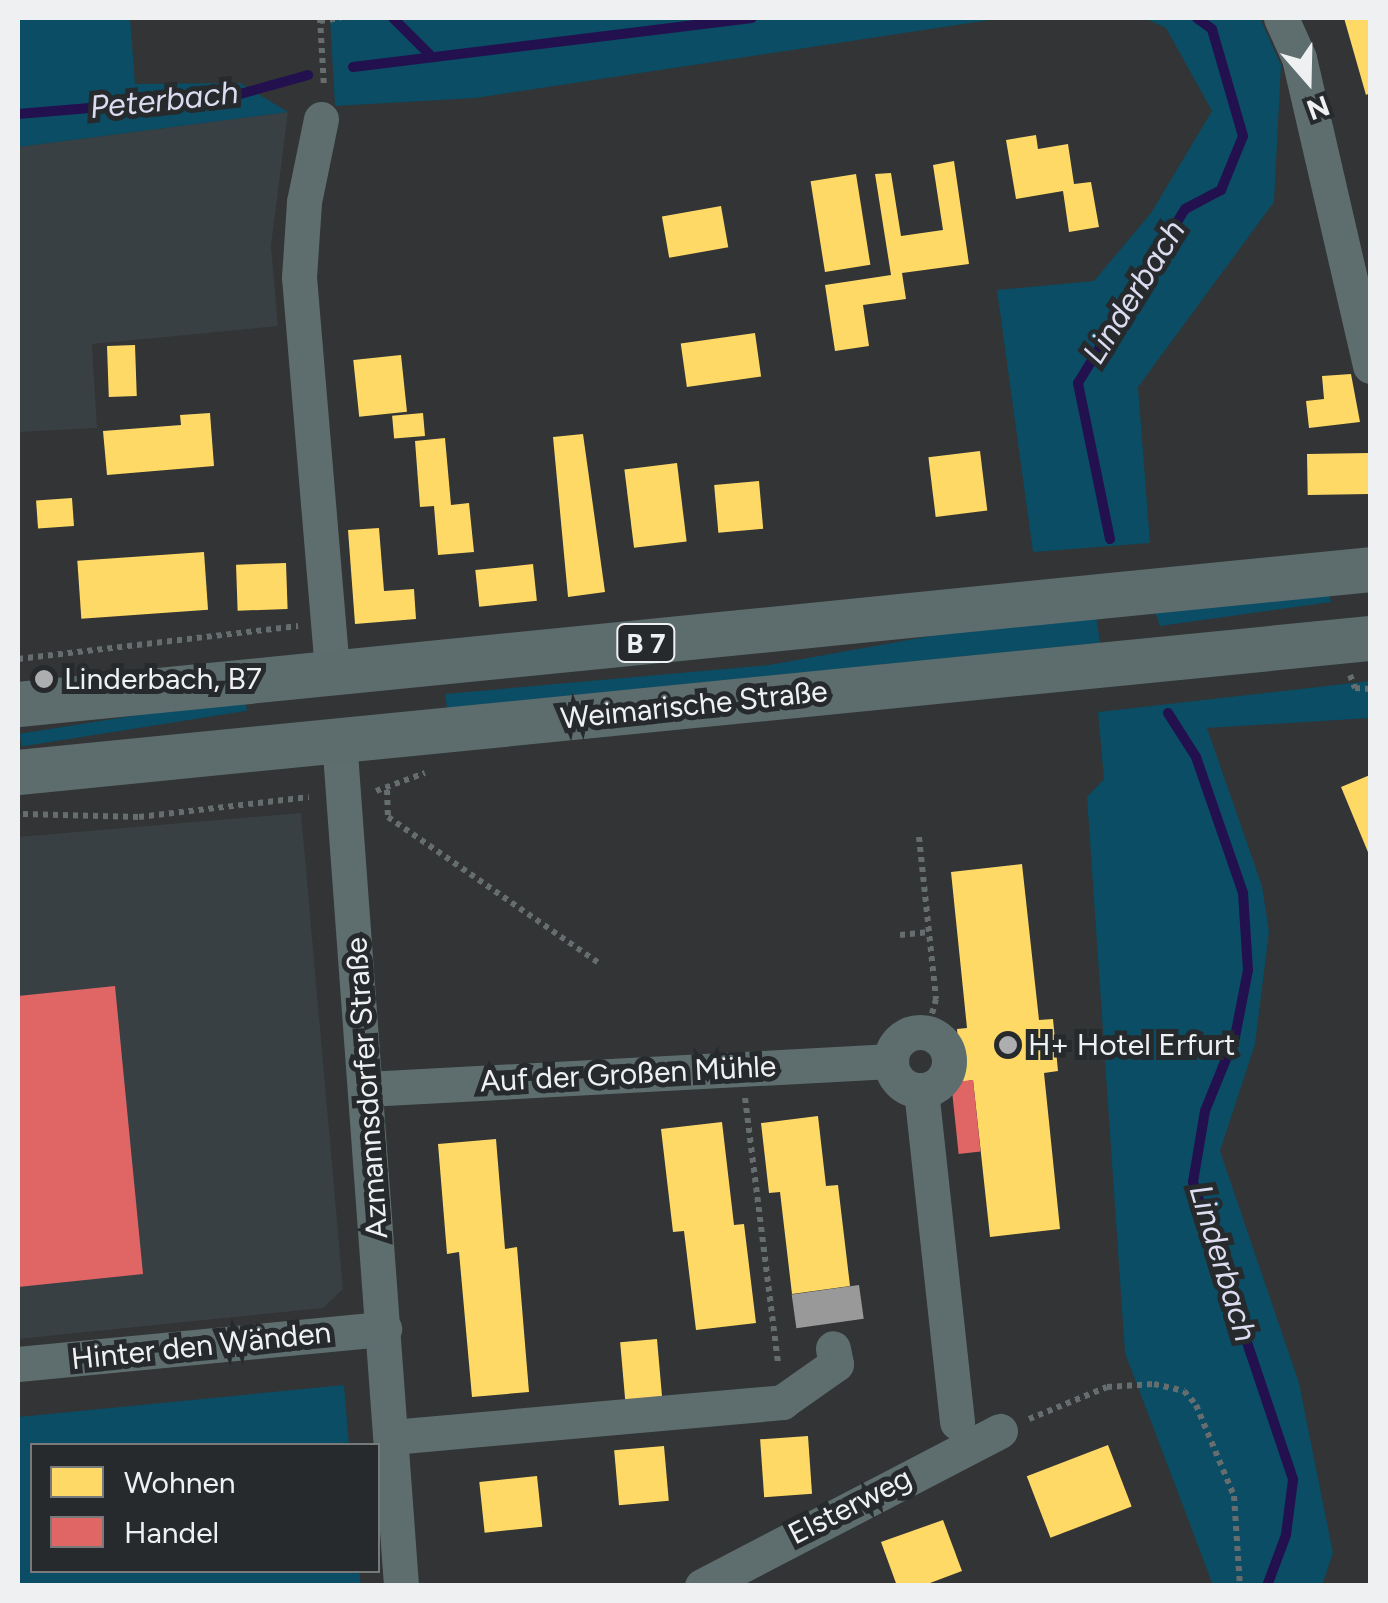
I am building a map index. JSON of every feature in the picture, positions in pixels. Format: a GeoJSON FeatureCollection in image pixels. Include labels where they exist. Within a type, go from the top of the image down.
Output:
{"type":"FeatureCollection","features":[{"type":"Feature","properties":{"kind":"main road","name":"B 7"},"geometry":{"type":"LineString","coordinates":[[18,704],[332,670],[871,623],[1370,569]]}},
{"type":"Feature","properties":{"kind":"main road","name":"Weimarische Straße"},"geometry":{"type":"LineString","coordinates":[[18,772],[339,739],[1359,654]]}},
{"type":"Feature","properties":{"kind":"main road"},"geometry":{"type":"LineString","coordinates":[[332,670],[339,739]]}},
{"type":"Feature","properties":{"kind":"street"},"geometry":{"type":"LineString","coordinates":[[1281,18],[1298,58],[1370,366]]}},
{"type":"Feature","properties":{"kind":"street"},"geometry":{"type":"LineString","coordinates":[[321,119],[299,251],[332,670]]}},
{"type":"Feature","properties":{"kind":"street","name":"Azmannsdorfer Straße"},"geometry":{"type":"LineString","coordinates":[[339,739],[400,1586]]}},
{"type":"Feature","properties":{"kind":"street"},"geometry":{"type":"LineString","coordinates":[[902,1038],[945,1048],[942,1079],[922,1090],[902,1084],[891,1061],[902,1038]]}},
{"type":"Feature","properties":{"kind":"street","name":"Auf der Großen Mühle"},"geometry":{"type":"LineString","coordinates":[[366,1089],[891,1061]]}},
{"type":"Feature","properties":{"kind":"street"},"geometry":{"type":"LineString","coordinates":[[922,1090],[956,1422]]}},
{"type":"Feature","properties":{"kind":"street","name":"Hinter den Wänden"},"geometry":{"type":"LineString","coordinates":[[18,1364],[384,1328]]}},
{"type":"Feature","properties":{"kind":"street"},"geometry":{"type":"LineString","coordinates":[[392,1437],[782,1402],[836,1364],[833,1348]]}},
{"type":"Feature","properties":{"kind":"street","name":"Elsterweg"},"geometry":{"type":"LineString","coordinates":[[702,1586],[1000,1431]]}},
{"type":"Feature","properties":{"kind":"path"},"geometry":{"type":"LineString","coordinates":[[321,119],[320,20],[341,18]]}},
{"type":"Feature","properties":{"kind":"path"},"geometry":{"type":"LineString","coordinates":[[18,658],[291,626]]}},
{"type":"Feature","properties":{"kind":"path"},"geometry":{"type":"LineString","coordinates":[[1359,654],[1355,688],[1370,689]]}},
{"type":"Feature","properties":{"kind":"path"},"geometry":{"type":"LineString","coordinates":[[387,790],[388,817],[555,939],[600,964]]}},
{"type":"Feature","properties":{"kind":"path"},"geometry":{"type":"LineString","coordinates":[[18,814],[139,816],[304,797]]}},
{"type":"Feature","properties":{"kind":"path"},"geometry":{"type":"LineString","coordinates":[[919,837],[945,1048]]}},
{"type":"Feature","properties":{"kind":"path"},"geometry":{"type":"LineString","coordinates":[[900,935],[929,932]]}},
{"type":"Feature","properties":{"kind":"path"},"geometry":{"type":"LineString","coordinates":[[742,1067],[782,1402]]}},
{"type":"Feature","properties":{"kind":"path"},"geometry":{"type":"LineString","coordinates":[[1000,1431],[1107,1386],[1154,1384],[1184,1391],[1196,1405],[1234,1496],[1240,1586]]}},
{"type":"Feature","properties":{"kind":"shaded area"},"geometry":{"type":"Polygon","coordinates":[[[18,18],[130,18],[135,84],[240,83],[288,112],[18,147],[18,18]]]}},
{"type":"Feature","properties":{"kind":"shaded area"},"geometry":{"type":"Polygon","coordinates":[[[330,18],[1003,18],[475,98],[335,106],[330,18]]]}},
{"type":"Feature","properties":{"kind":"shaded area"},"geometry":{"type":"Polygon","coordinates":[[[1144,18],[1260,18],[1281,65],[1274,202],[1138,387],[1150,543],[1033,552],[997,290],[1094,281],[1151,213],[1212,111],[1166,28],[1144,18]]]}},
{"type":"Feature","properties":{"kind":"shaded area"},"geometry":{"type":"Polygon","coordinates":[[[288,112],[271,246],[278,326],[92,344],[97,428],[18,432],[18,147],[288,112]]]}},
{"type":"Feature","properties":{"kind":"shaded area"},"geometry":{"type":"Polygon","coordinates":[[[1329,592],[1331,602],[1160,626],[1154,609],[1329,592]]]}},
{"type":"Feature","properties":{"kind":"shaded area"},"geometry":{"type":"Polygon","coordinates":[[[1096,615],[1100,643],[447,708],[445,694],[769,665],[975,628],[1096,615]]]}},
{"type":"Feature","properties":{"kind":"shaded area"},"geometry":{"type":"Polygon","coordinates":[[[1370,681],[1370,718],[1207,728],[1262,886],[1269,932],[1255,1044],[1220,1151],[1299,1383],[1333,1553],[1322,1585],[1213,1585],[1125,1353],[1087,797],[1104,779],[1098,712],[1370,681]]]}},
{"type":"Feature","properties":{"kind":"shaded area"},"geometry":{"type":"Polygon","coordinates":[[[245,698],[247,711],[22,747],[20,734],[245,698]]]}},
{"type":"Feature","properties":{"kind":"shaded area"},"geometry":{"type":"Polygon","coordinates":[[[301,813],[343,1289],[323,1308],[18,1339],[18,837],[301,813]]]}},
{"type":"Feature","properties":{"kind":"shaded area"},"geometry":{"type":"Polygon","coordinates":[[[344,1385],[349,1443],[30,1443],[30,1573],[359,1573],[361,1585],[18,1585],[18,1417],[344,1385]]]}},
{"type":"Feature","properties":{"kind":"building: Wohnen"},"geometry":{"type":"Polygon","coordinates":[[[1344,18],[1370,18],[1370,93],[1366,95],[1344,18]]]}},
{"type":"Feature","properties":{"kind":"building: Wohnen"},"geometry":{"type":"Polygon","coordinates":[[[1036,135],[1038,149],[1068,144],[1074,184],[1091,182],[1099,227],[1069,232],[1063,191],[1016,199],[1006,140],[1036,135]]]}},
{"type":"Feature","properties":{"kind":"building: Wohnen"},"geometry":{"type":"Polygon","coordinates":[[[954,161],[969,264],[902,273],[906,299],[863,305],[869,346],[835,351],[825,285],[891,275],[875,174],[891,173],[901,236],[943,230],[933,165],[954,161]]]}},
{"type":"Feature","properties":{"kind":"building: Wohnen"},"geometry":{"type":"Polygon","coordinates":[[[856,174],[870,265],[825,272],[811,181],[856,174]]]}},
{"type":"Feature","properties":{"kind":"building: Wohnen"},"geometry":{"type":"Polygon","coordinates":[[[721,206],[728,247],[669,258],[662,216],[721,206]]]}},
{"type":"Feature","properties":{"kind":"building: Wohnen"},"geometry":{"type":"Polygon","coordinates":[[[755,333],[761,377],[687,387],[681,343],[755,333]]]}},
{"type":"Feature","properties":{"kind":"building: Wohnen"},"geometry":{"type":"Polygon","coordinates":[[[135,345],[137,396],[109,397],[107,346],[135,345]]]}},
{"type":"Feature","properties":{"kind":"building: Wohnen"},"geometry":{"type":"Polygon","coordinates":[[[401,355],[407,412],[359,417],[353,360],[401,355]]]}},
{"type":"Feature","properties":{"kind":"building: Wohnen"},"geometry":{"type":"Polygon","coordinates":[[[1351,374],[1360,422],[1309,428],[1306,401],[1324,399],[1322,376],[1351,374]]]}},
{"type":"Feature","properties":{"kind":"building: Wohnen"},"geometry":{"type":"Polygon","coordinates":[[[210,413],[214,466],[107,475],[103,431],[181,425],[180,415],[210,413]]]}},
{"type":"Feature","properties":{"kind":"building: Wohnen"},"geometry":{"type":"Polygon","coordinates":[[[423,413],[425,436],[394,439],[392,416],[423,413]]]}},
{"type":"Feature","properties":{"kind":"building: Wohnen"},"geometry":{"type":"Polygon","coordinates":[[[583,434],[605,592],[568,597],[553,437],[583,434]]]}},
{"type":"Feature","properties":{"kind":"building: Wohnen"},"geometry":{"type":"Polygon","coordinates":[[[445,438],[451,505],[469,503],[474,552],[438,555],[434,506],[420,507],[415,441],[445,438]]]}},
{"type":"Feature","properties":{"kind":"building: Wohnen"},"geometry":{"type":"Polygon","coordinates":[[[980,451],[987,511],[936,517],[928,457],[980,451]]]}},
{"type":"Feature","properties":{"kind":"building: Wohnen"},"geometry":{"type":"Polygon","coordinates":[[[1369,453],[1370,494],[1308,495],[1307,454],[1369,453]]]}},
{"type":"Feature","properties":{"kind":"building: Wohnen"},"geometry":{"type":"Polygon","coordinates":[[[677,463],[687,541],[634,548],[624,469],[677,463]]]}},
{"type":"Feature","properties":{"kind":"building: Wohnen"},"geometry":{"type":"Polygon","coordinates":[[[759,481],[763,529],[718,533],[714,485],[759,481]]]}},
{"type":"Feature","properties":{"kind":"building: Wohnen"},"geometry":{"type":"Polygon","coordinates":[[[72,498],[74,526],[38,528],[36,501],[72,498]]]}},
{"type":"Feature","properties":{"kind":"building: Wohnen"},"geometry":{"type":"Polygon","coordinates":[[[379,528],[384,591],[414,589],[416,619],[355,624],[348,530],[379,528]]]}},
{"type":"Feature","properties":{"kind":"building: Wohnen"},"geometry":{"type":"Polygon","coordinates":[[[204,552],[208,610],[81,619],[77,561],[204,552]]]}},
{"type":"Feature","properties":{"kind":"building: Wohnen"},"geometry":{"type":"Polygon","coordinates":[[[286,563],[288,609],[238,611],[236,565],[286,563]]]}},
{"type":"Feature","properties":{"kind":"building: Wohnen"},"geometry":{"type":"Polygon","coordinates":[[[533,564],[537,601],[479,607],[475,570],[533,564]]]}},
{"type":"Feature","properties":{"kind":"building: Wohnen"},"geometry":{"type":"Polygon","coordinates":[[[1370,775],[1370,857],[1341,787],[1370,775]]]}},
{"type":"Feature","properties":{"kind":"building: Wohnen"},"geometry":{"type":"Polygon","coordinates":[[[1022,864],[1039,1020],[1053,1019],[1058,1071],[1044,1073],[1060,1229],[990,1237],[973,1080],[962,1082],[959,1055],[957,1029],[967,1028],[951,872],[1022,864]]]}},
{"type":"Feature","properties":{"kind":"building: Wohnen"},"geometry":{"type":"Polygon","coordinates":[[[818,1116],[826,1186],[838,1185],[850,1286],[792,1294],[780,1192],[769,1193],[761,1123],[818,1116]]]}},
{"type":"Feature","properties":{"kind":"building: Wohnen"},"geometry":{"type":"Polygon","coordinates":[[[722,1122],[734,1225],[744,1224],[756,1323],[696,1330],[684,1231],[673,1232],[661,1129],[722,1122]]]}},
{"type":"Feature","properties":{"kind":"building: Wohnen"},"geometry":{"type":"Polygon","coordinates":[[[496,1139],[505,1249],[517,1247],[529,1392],[472,1397],[459,1252],[447,1254],[438,1144],[496,1139]]]}},
{"type":"Feature","properties":{"kind":"building: Wohnen"},"geometry":{"type":"Polygon","coordinates":[[[657,1339],[662,1399],[625,1402],[620,1342],[657,1339]]]}},
{"type":"Feature","properties":{"kind":"building: Wohnen"},"geometry":{"type":"Polygon","coordinates":[[[808,1436],[812,1494],[764,1497],[760,1439],[808,1436]]]}},
{"type":"Feature","properties":{"kind":"building: Wohnen"},"geometry":{"type":"Polygon","coordinates":[[[1108,1445],[1132,1507],[1050,1538],[1027,1476],[1108,1445]]]}},
{"type":"Feature","properties":{"kind":"building: Wohnen"},"geometry":{"type":"Polygon","coordinates":[[[664,1446],[669,1501],[619,1505],[614,1450],[664,1446]]]}},
{"type":"Feature","properties":{"kind":"building: Wohnen"},"geometry":{"type":"Polygon","coordinates":[[[537,1476],[542,1527],[485,1533],[479,1482],[537,1476]]]}},
{"type":"Feature","properties":{"kind":"building: Wohnen"},"geometry":{"type":"Polygon","coordinates":[[[943,1520],[962,1571],[922,1586],[897,1586],[881,1542],[943,1520]]]}},
{"type":"Feature","properties":{"kind":"building: Handel"},"geometry":{"type":"Polygon","coordinates":[[[115,986],[143,1274],[18,1287],[18,996],[115,986]]]}},
{"type":"Feature","properties":{"kind":"building: Handel"},"geometry":{"type":"Polygon","coordinates":[[[973,1080],[981,1152],[959,1154],[951,1082],[973,1080]]]}},
{"type":"Feature","properties":{"kind":"building: Industrie"},"geometry":{"type":"Polygon","coordinates":[[[859,1285],[864,1319],[796,1328],[792,1294],[859,1285]]]}},
{"type":"Feature","properties":{"kind":"waterway"},"geometry":{"type":"LineString","coordinates":[[393,18],[429,54]]}},
{"type":"Feature","properties":{"kind":"waterway","name":"Linderbach"},"geometry":{"type":"LineString","coordinates":[[353,67],[752,18]]}},
{"type":"Feature","properties":{"kind":"waterway","name":"Linderbach"},"geometry":{"type":"LineString","coordinates":[[1110,539],[1078,383],[1185,209],[1221,190],[1243,136],[1212,29],[1197,18]]}},
{"type":"Feature","properties":{"kind":"waterway","name":"Peterbach"},"geometry":{"type":"LineString","coordinates":[[18,114],[233,96],[308,75]]}},
{"type":"Feature","properties":{"kind":"waterway","name":"Linderbach"},"geometry":{"type":"LineString","coordinates":[[1168,713],[1196,757],[1243,893],[1248,970],[1235,1037],[1205,1111],[1193,1182],[1293,1480],[1286,1535],[1267,1586]]}},
{"type":"Feature","properties":{"kind":"place","name":"Linderbach, B7"},"geometry":{"type":"Point","coordinates":[44,679]}},
{"type":"Feature","properties":{"kind":"place","name":"H+ Hotel Erfurt"},"geometry":{"type":"Point","coordinates":[1008,1045]}}]}
